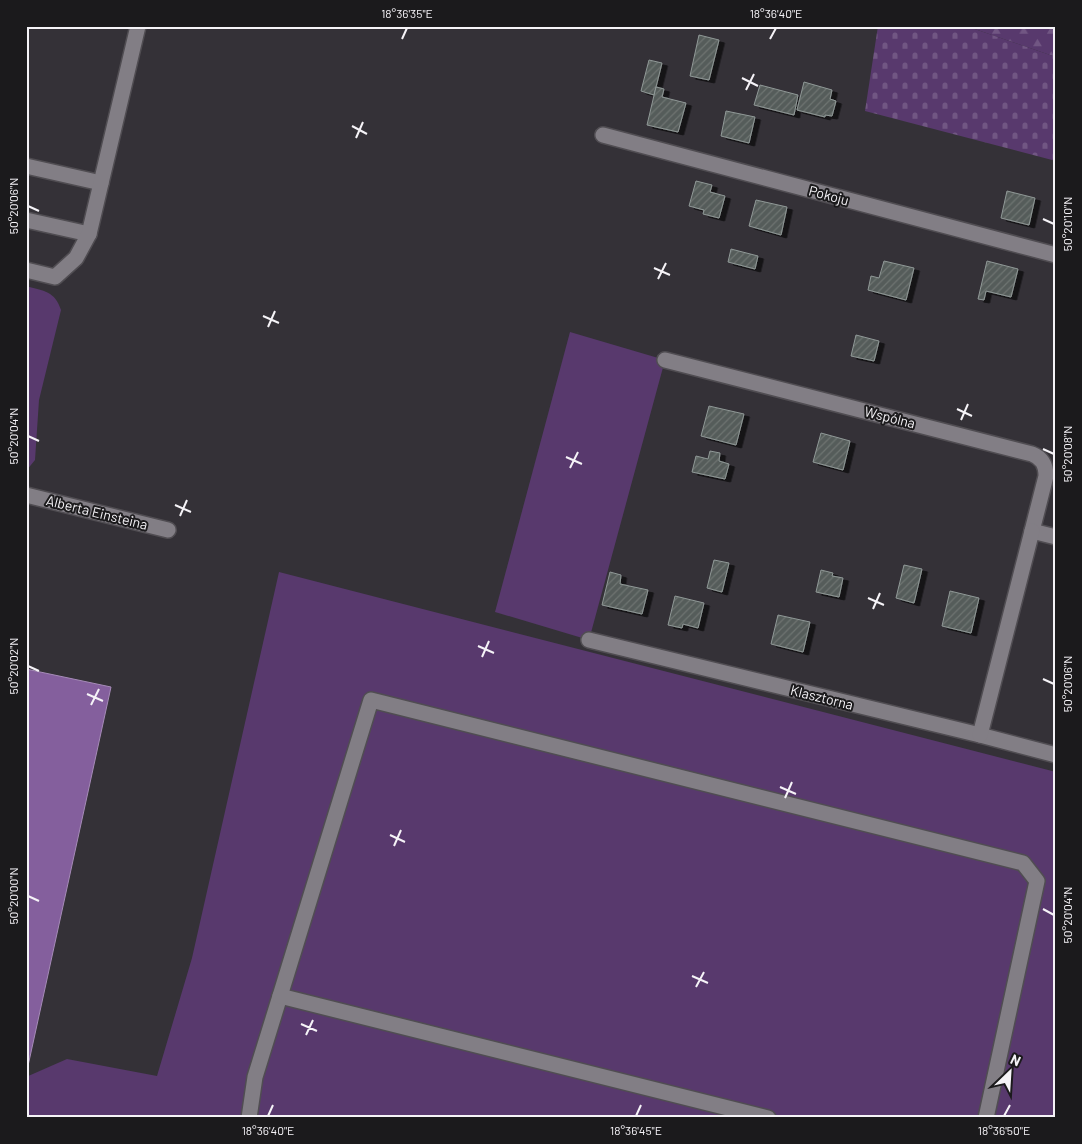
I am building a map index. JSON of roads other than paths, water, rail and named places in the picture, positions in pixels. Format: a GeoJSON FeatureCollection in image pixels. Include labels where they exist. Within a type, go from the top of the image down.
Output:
{"type":"FeatureCollection","features":[{"type":"Feature","properties":{"kind":"street"},"geometry":{"type":"LineString","coordinates":[[26,270],[55,277],[76,258],[89,234],[138,26]]}},
{"type":"Feature","properties":{"kind":"street","name":"Pokoju"},"geometry":{"type":"LineString","coordinates":[[603,135],[1056,255]]}},
{"type":"Feature","properties":{"kind":"street"},"geometry":{"type":"LineString","coordinates":[[26,166],[101,183]]}},
{"type":"Feature","properties":{"kind":"street"},"geometry":{"type":"LineString","coordinates":[[26,220],[89,234]]}},
{"type":"Feature","properties":{"kind":"street","name":"Wspólna"},"geometry":{"type":"LineString","coordinates":[[665,360],[1039,457],[1046,469],[1046,476],[980,735]]}},
{"type":"Feature","properties":{"kind":"street","name":"Alberta Einsteina"},"geometry":{"type":"LineString","coordinates":[[26,495],[168,530]]}},
{"type":"Feature","properties":{"kind":"street"},"geometry":{"type":"LineString","coordinates":[[1032,531],[1056,537]]}},
{"type":"Feature","properties":{"kind":"street","name":"Klasztorna"},"geometry":{"type":"LineString","coordinates":[[589,640],[1056,755]]}},
{"type":"Feature","properties":{"kind":"street"},"geometry":{"type":"LineString","coordinates":[[249,1118],[255,1077],[371,700],[1022,863],[1037,881],[986,1118]]}},
{"type":"Feature","properties":{"kind":"street"},"geometry":{"type":"LineString","coordinates":[[280,996],[768,1118]]}}]}
